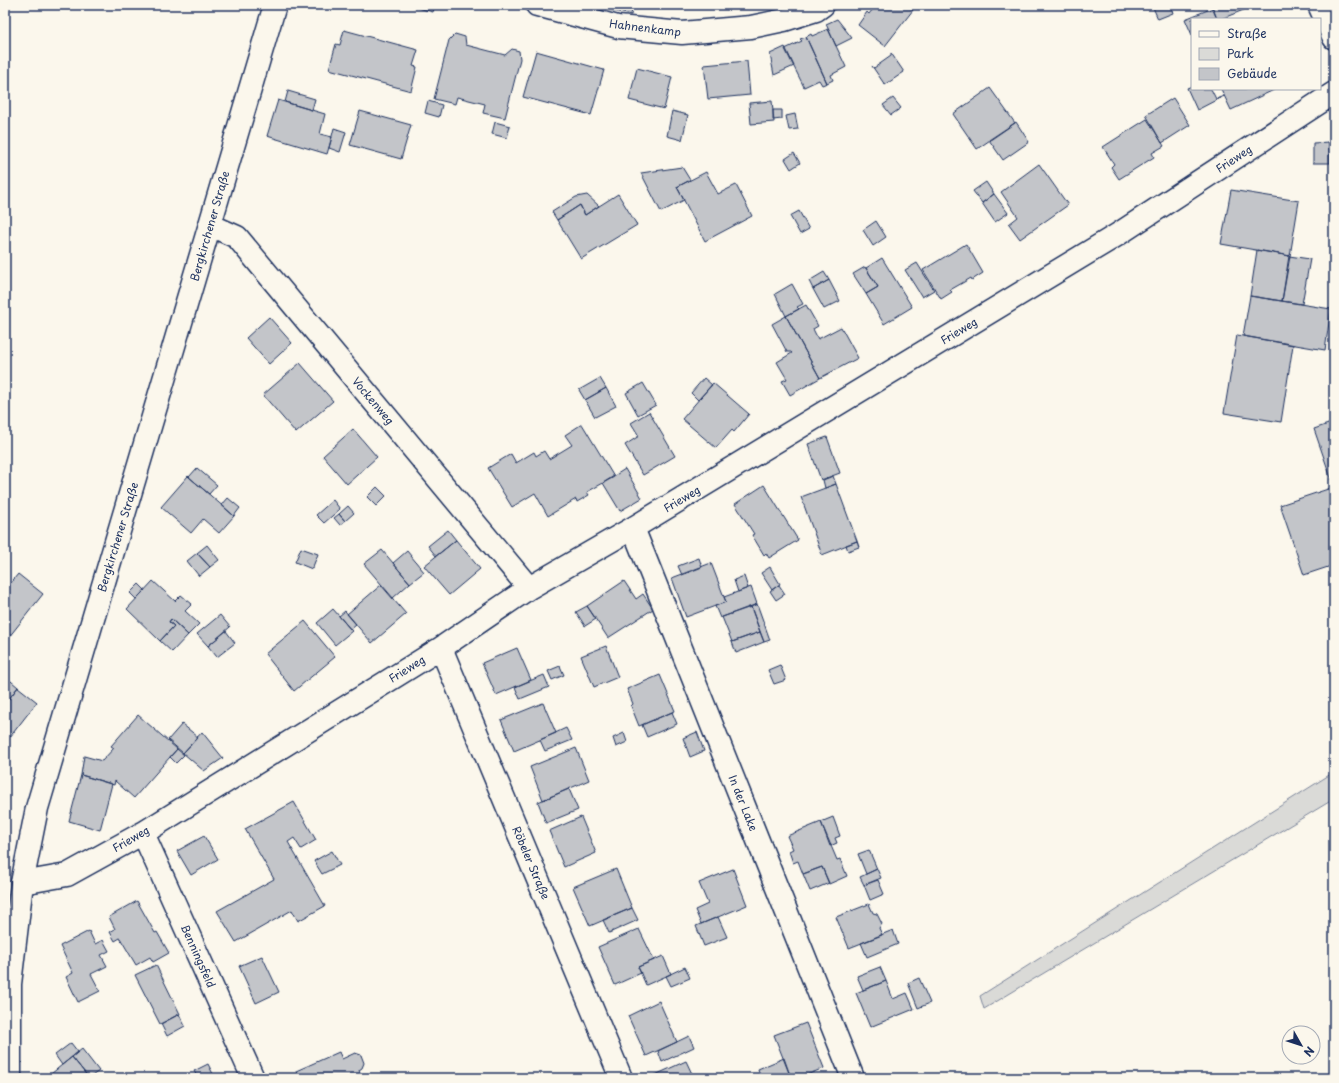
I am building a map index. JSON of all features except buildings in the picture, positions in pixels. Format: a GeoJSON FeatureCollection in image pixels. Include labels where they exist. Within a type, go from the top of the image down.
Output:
{"type":"FeatureCollection","features":[{"type":"Feature","properties":{"kind":"street","name":"Bergkirchener Straße"},"geometry":{"type":"LineString","coordinates":[[10,1078],[10,984],[22,883],[37,808],[275,5]]}},
{"type":"Feature","properties":{"kind":"street","name":"Hahnenkamp"},"geometry":{"type":"LineString","coordinates":[[537,5],[618,27],[682,33],[751,27],[784,20],[816,10],[823,5]]}},
{"type":"Feature","properties":{"kind":"street"},"geometry":{"type":"LineString","coordinates":[[1319,5],[1334,38]]}},
{"type":"Feature","properties":{"kind":"street","name":"Frieweg"},"geometry":{"type":"LineString","coordinates":[[22,883],[67,875],[143,833],[441,648],[529,588],[633,528],[1117,235],[1334,94]]}},
{"type":"Feature","properties":{"kind":"street","name":"Vockenweg"},"geometry":{"type":"LineString","coordinates":[[210,225],[237,237],[529,588]]}},
{"type":"Feature","properties":{"kind":"street","name":"In der Lake"},"geometry":{"type":"LineString","coordinates":[[633,528],[853,1078]]}},
{"type":"Feature","properties":{"kind":"street","name":"Röbeler Straße"},"geometry":{"type":"LineString","coordinates":[[441,648],[621,1078]]}},
{"type":"Feature","properties":{"kind":"street","name":"Benningsfeld"},"geometry":{"type":"LineString","coordinates":[[143,833],[253,1078]]}},
{"type":"Feature","properties":{"kind":"green space"},"geometry":{"type":"Polygon","coordinates":[[[1334,772],[1334,799],[984,1009],[980,996],[1334,772]]]}}]}
